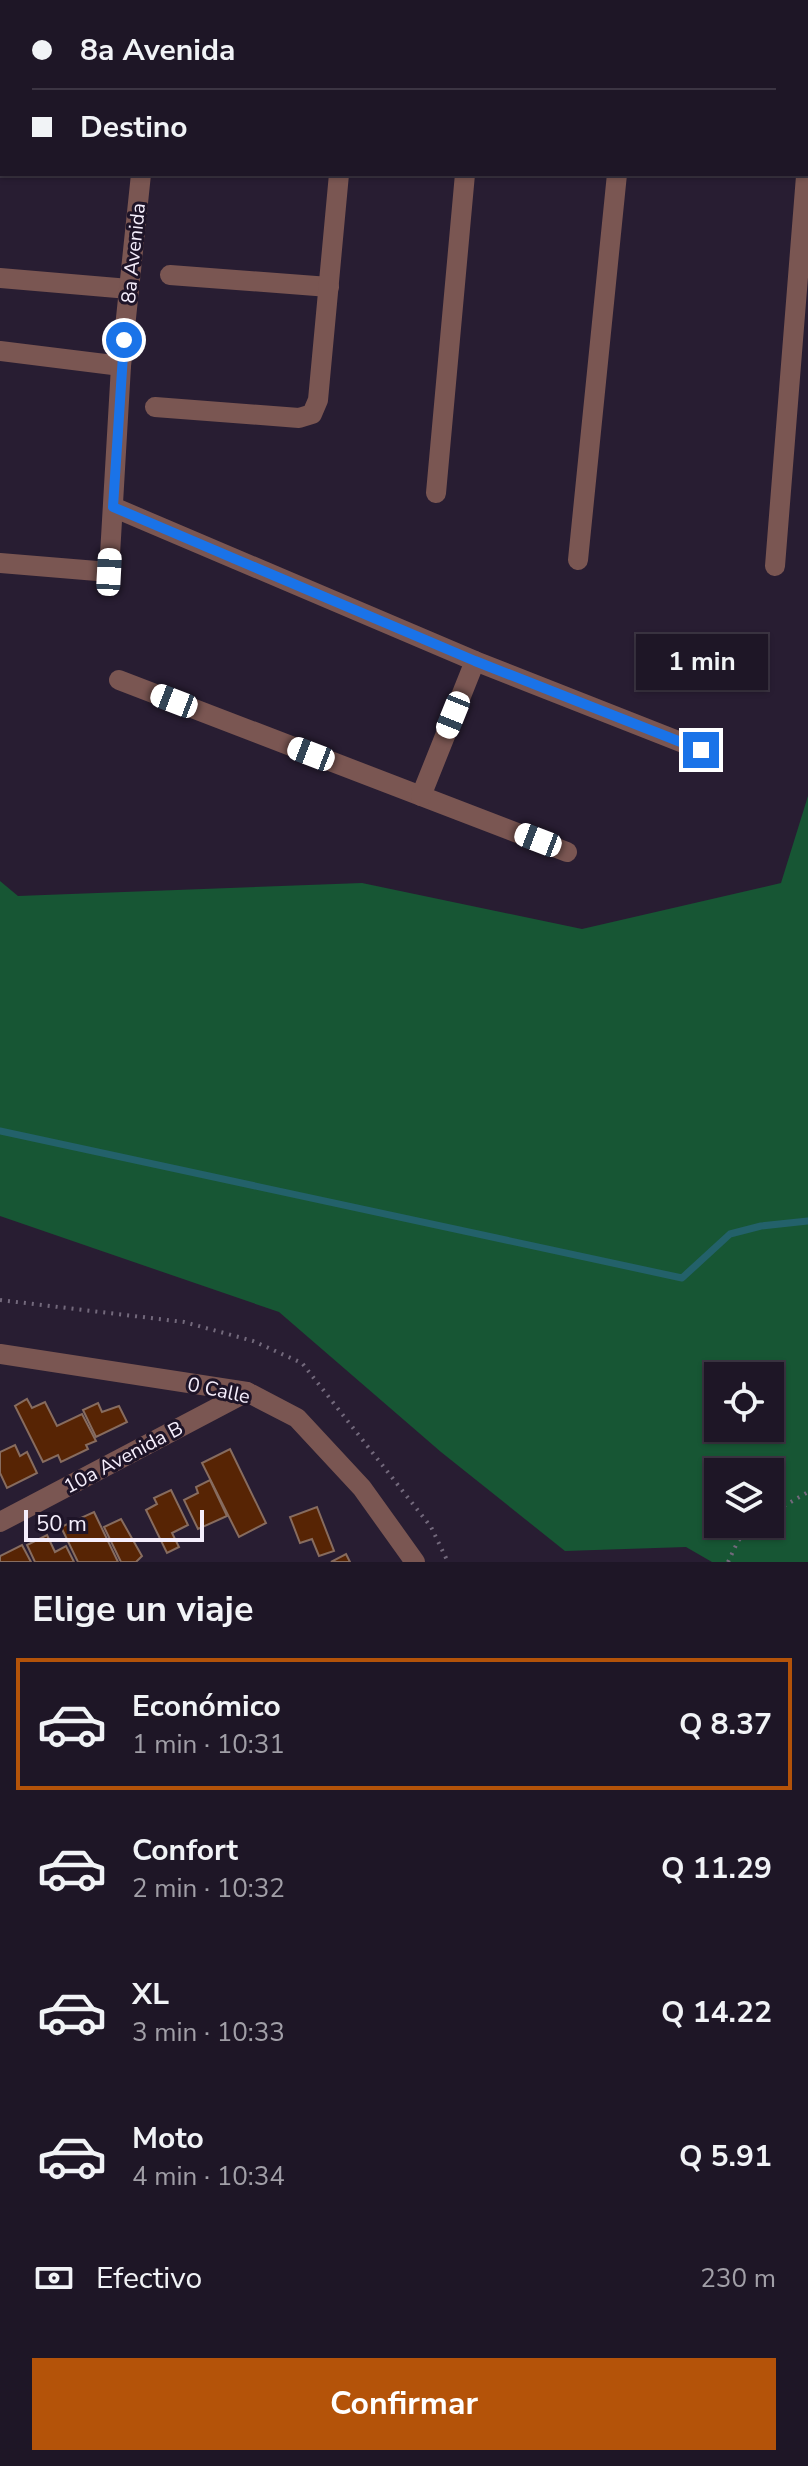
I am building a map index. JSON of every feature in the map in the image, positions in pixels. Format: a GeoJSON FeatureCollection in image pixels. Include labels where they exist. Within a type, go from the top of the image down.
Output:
{"type":"FeatureCollection","features":[{"type":"Feature","properties":{"kind":"street","name":"8a Avenida"},"geometry":{"type":"LineString","coordinates":[[0,563],[109,572],[121,366],[141,176]]}},
{"type":"Feature","properties":{"kind":"street"},"geometry":{"type":"LineString","coordinates":[[155,407],[299,418],[312,414],[318,400],[339,176]]}},
{"type":"Feature","properties":{"kind":"street"},"geometry":{"type":"LineString","coordinates":[[436,493],[465,176]]}},
{"type":"Feature","properties":{"kind":"street"},"geometry":{"type":"LineString","coordinates":[[578,560],[617,176]]}},
{"type":"Feature","properties":{"kind":"street"},"geometry":{"type":"LineString","coordinates":[[775,566],[801,336],[807,176]]}},
{"type":"Feature","properties":{"kind":"street"},"geometry":{"type":"LineString","coordinates":[[170,275],[329,287]]}},
{"type":"Feature","properties":{"kind":"street"},"geometry":{"type":"LineString","coordinates":[[0,278],[129,289]]}},
{"type":"Feature","properties":{"kind":"street"},"geometry":{"type":"LineString","coordinates":[[0,351],[121,366]]}},
{"type":"Feature","properties":{"kind":"street"},"geometry":{"type":"LineString","coordinates":[[113,507],[475,661],[701,750]]}},
{"type":"Feature","properties":{"kind":"street"},"geometry":{"type":"LineString","coordinates":[[421,796],[475,661]]}},
{"type":"Feature","properties":{"kind":"street"},"geometry":{"type":"LineString","coordinates":[[119,680],[567,852]]}},
{"type":"Feature","properties":{"kind":"street","name":"0 Calle"},"geometry":{"type":"LineString","coordinates":[[0,1354],[247,1392],[297,1418],[362,1488],[415,1562]]}},
{"type":"Feature","properties":{"kind":"street","name":"10a Avenida B"},"geometry":{"type":"LineString","coordinates":[[0,1522],[247,1392]]}},
{"type":"Feature","properties":{"kind":"path"},"geometry":{"type":"LineString","coordinates":[[784,1506],[808,1492]]}},
{"type":"Feature","properties":{"kind":"path"},"geometry":{"type":"LineString","coordinates":[[728,1562],[741,1538]]}},
{"type":"Feature","properties":{"kind":"green space"},"geometry":{"type":"Polygon","coordinates":[[[808,796],[808,1562],[712,1562],[686,1547],[565,1551],[441,1452],[279,1312],[0,1216],[0,881],[18,896],[362,883],[582,929],[781,883],[808,796]]]}},
{"type":"Feature","properties":{"kind":"building"},"geometry":{"type":"Polygon","coordinates":[[[27,1399],[32,1408],[45,1402],[57,1426],[82,1414],[96,1441],[86,1445],[88,1449],[61,1462],[58,1455],[43,1462],[15,1406],[27,1399]]]}},
{"type":"Feature","properties":{"kind":"building"},"geometry":{"type":"Polygon","coordinates":[[[98,1403],[102,1412],[119,1406],[127,1422],[96,1437],[83,1410],[98,1403]]]}},
{"type":"Feature","properties":{"kind":"building"},"geometry":{"type":"Polygon","coordinates":[[[15,1445],[20,1456],[27,1452],[37,1473],[7,1488],[0,1473],[0,1452],[15,1445]]]}},
{"type":"Feature","properties":{"kind":"building"},"geometry":{"type":"Polygon","coordinates":[[[230,1449],[266,1523],[239,1537],[202,1463],[230,1449]]]}},
{"type":"Feature","properties":{"kind":"building"},"geometry":{"type":"Polygon","coordinates":[[[210,1480],[227,1516],[198,1529],[184,1500],[198,1493],[196,1487],[210,1480]]]}},
{"type":"Feature","properties":{"kind":"building"},"geometry":{"type":"Polygon","coordinates":[[[171,1490],[188,1525],[172,1533],[179,1547],[167,1553],[146,1510],[157,1504],[154,1498],[171,1490]]]}},
{"type":"Feature","properties":{"kind":"building"},"geometry":{"type":"Polygon","coordinates":[[[317,1507],[334,1551],[319,1556],[312,1539],[300,1543],[290,1517],[317,1507]]]}},
{"type":"Feature","properties":{"kind":"building"},"geometry":{"type":"Polygon","coordinates":[[[94,1512],[118,1562],[78,1562],[61,1527],[94,1512]]]}},
{"type":"Feature","properties":{"kind":"building"},"geometry":{"type":"Polygon","coordinates":[[[121,1519],[142,1556],[136,1562],[121,1562],[104,1527],[121,1519]]]}},
{"type":"Feature","properties":{"kind":"building"},"geometry":{"type":"Polygon","coordinates":[[[47,1535],[55,1552],[66,1546],[74,1562],[35,1562],[27,1545],[47,1535]]]}},
{"type":"Feature","properties":{"kind":"building"},"geometry":{"type":"Polygon","coordinates":[[[22,1545],[31,1562],[0,1562],[0,1556],[22,1545]]]}},
{"type":"Feature","properties":{"kind":"building"},"geometry":{"type":"Polygon","coordinates":[[[346,1554],[350,1562],[331,1562],[346,1554]]]}},
{"type":"Feature","properties":{"kind":"waterway"},"geometry":{"type":"LineString","coordinates":[[0,1131],[682,1278],[730,1234],[761,1226],[808,1221]]}},
{"type":"Feature","properties":{"kind":"route"},"geometry":{"type":"LineString","coordinates":[[124,340],[113,507],[475,661],[701,750]]}}]}
